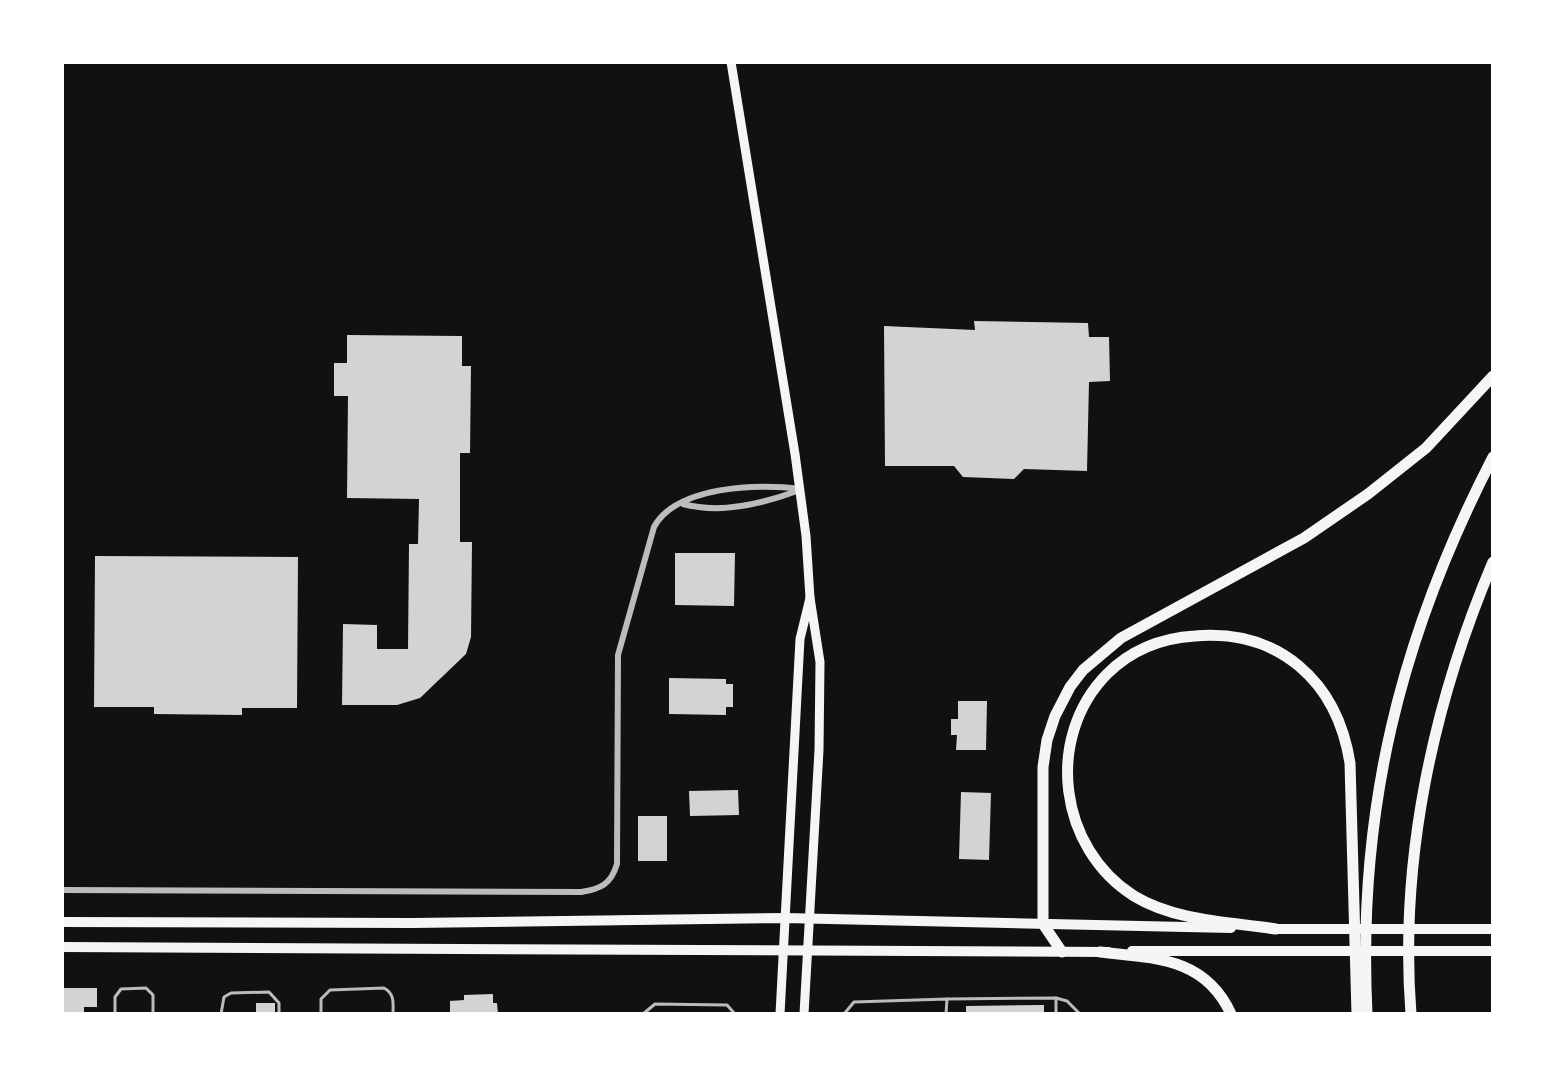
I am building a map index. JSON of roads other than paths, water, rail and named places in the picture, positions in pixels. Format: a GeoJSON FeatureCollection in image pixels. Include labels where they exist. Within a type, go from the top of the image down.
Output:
{"type":"FeatureCollection","features":[{"type":"Feature","properties":{"kind":"highway"},"geometry":{"type":"LineString","coordinates":[[1062,952],[1043,924],[1043,767],[1055,716],[1070,687],[1083,670],[1121,638],[1304,538],[1368,494],[1426,448],[1493,376]]}},
{"type":"Feature","properties":{"kind":"highway"},"geometry":{"type":"LineString","coordinates":[[1367,1014],[1368,869],[1380,772],[1391,723],[1421,620],[1438,575],[1493,457]]}},
{"type":"Feature","properties":{"kind":"highway"},"geometry":{"type":"LineString","coordinates":[[1411,1014],[1409,955],[1412,882],[1431,757],[1446,690],[1493,562]]}},
{"type":"Feature","properties":{"kind":"highway"},"geometry":{"type":"LineString","coordinates":[[1276,929],[1200,918],[1159,908],[1116,883],[1088,852],[1070,802],[1067,781],[1072,737],[1081,713],[1107,674],[1146,647],[1166,640],[1214,634],[1266,644],[1309,675],[1338,717],[1347,741],[1350,763],[1357,1014]]}},
{"type":"Feature","properties":{"kind":"highway"},"geometry":{"type":"LineString","coordinates":[[62,922],[412,923],[809,918],[1276,929],[1493,929]]}},
{"type":"Feature","properties":{"kind":"highway"},"geometry":{"type":"LineString","coordinates":[[62,947],[1493,951]]}},
{"type":"Feature","properties":{"kind":"highway"},"geometry":{"type":"LineString","coordinates":[[1100,952],[1172,961],[1194,971],[1211,984],[1231,1014]]}},
{"type":"Feature","properties":{"kind":"main road"},"geometry":{"type":"LineString","coordinates":[[731,62],[800,489],[821,679],[804,1014]]}},
{"type":"Feature","properties":{"kind":"main road"},"geometry":{"type":"LineString","coordinates":[[780,1014],[800,639],[810,598]]}},
{"type":"Feature","properties":{"kind":"street"},"geometry":{"type":"LineString","coordinates":[[62,890],[581,892],[605,886],[614,875],[617,864],[617,668],[621,639],[654,527],[667,510],[710,492],[773,485],[800,489]]}},
{"type":"Feature","properties":{"kind":"street"},"geometry":{"type":"LineString","coordinates":[[683,504],[708,508],[736,505],[777,498],[800,489]]}},
{"type":"Feature","properties":{"kind":"lane"},"geometry":{"type":"LineString","coordinates":[[115,1014],[115,997],[121,989],[146,988],[153,995],[153,1014]]}},
{"type":"Feature","properties":{"kind":"lane"},"geometry":{"type":"LineString","coordinates":[[321,1014],[321,999],[330,990],[384,988],[393,998],[393,1014]]}},
{"type":"Feature","properties":{"kind":"lane"},"geometry":{"type":"LineString","coordinates":[[221,1014],[224,997],[231,993],[269,992],[279,1003],[279,1014]]}},
{"type":"Feature","properties":{"kind":"lane"},"geometry":{"type":"LineString","coordinates":[[1056,998],[1056,1014]]}},
{"type":"Feature","properties":{"kind":"lane"},"geometry":{"type":"LineString","coordinates":[[844,1014],[854,1002],[1056,998],[1067,1001],[1080,1014]]}},
{"type":"Feature","properties":{"kind":"lane"},"geometry":{"type":"LineString","coordinates":[[946,1014],[947,999]]}},
{"type":"Feature","properties":{"kind":"lane"},"geometry":{"type":"LineString","coordinates":[[643,1014],[655,1004],[727,1005],[735,1014]]}}]}
